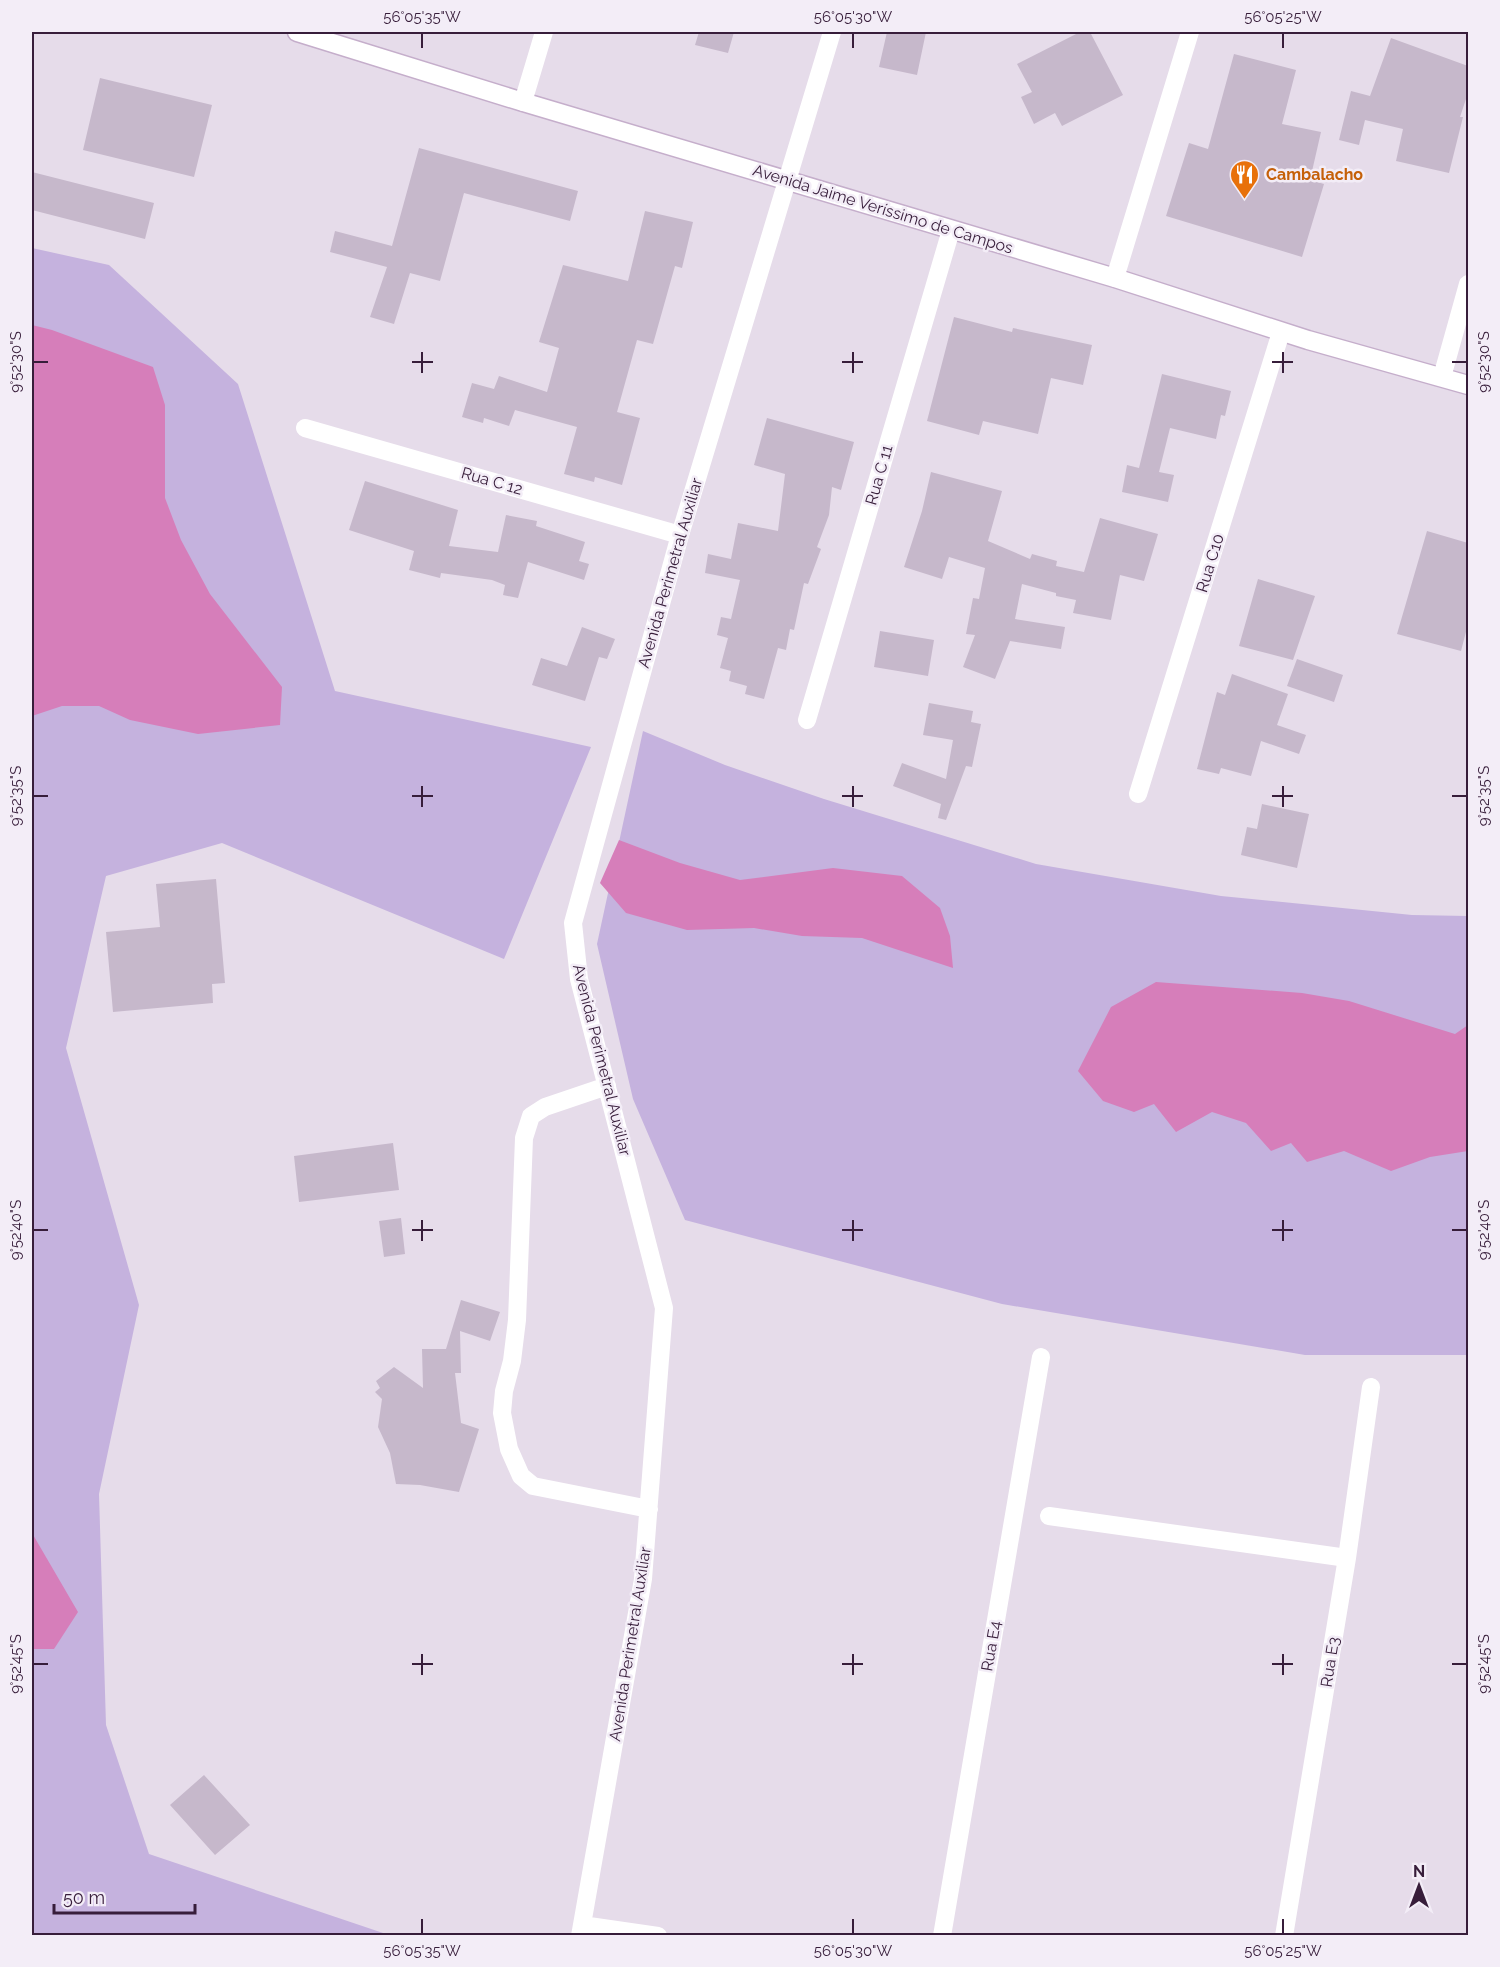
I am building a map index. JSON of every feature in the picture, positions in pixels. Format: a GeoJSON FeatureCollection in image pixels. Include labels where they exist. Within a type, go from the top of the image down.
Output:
{"type":"FeatureCollection","features":[{"type":"Feature","properties":{"kind":"street","name":"Avenida Jaime Veríssimo de Campos"},"geometry":{"type":"LineString","coordinates":[[297,32],[523,102],[1115,278],[1281,332],[1468,385]]}},
{"type":"Feature","properties":{"kind":"street"},"geometry":{"type":"LineString","coordinates":[[523,102],[544,32]]}},
{"type":"Feature","properties":{"kind":"street","name":"Avenida Perimetral Auxiliar"},"geometry":{"type":"LineString","coordinates":[[581,1930],[643,1579],[664,1308],[579,978],[573,923],[680,535],[832,32]]}},
{"type":"Feature","properties":{"kind":"street"},"geometry":{"type":"LineString","coordinates":[[1115,278],[1190,32]]}},
{"type":"Feature","properties":{"kind":"street","name":"Rua C 11"},"geometry":{"type":"LineString","coordinates":[[807,720],[951,230]]}},
{"type":"Feature","properties":{"kind":"street"},"geometry":{"type":"LineString","coordinates":[[1442,377],[1468,284]]}},
{"type":"Feature","properties":{"kind":"street","name":"Rua C10"},"geometry":{"type":"LineString","coordinates":[[1138,794],[1281,332]]}},
{"type":"Feature","properties":{"kind":"street","name":"Rua C 12"},"geometry":{"type":"LineString","coordinates":[[305,428],[680,535]]}},
{"type":"Feature","properties":{"kind":"street"},"geometry":{"type":"LineString","coordinates":[[607,1086],[545,1107],[531,1116],[524,1138],[517,1320],[502,1413],[509,1449],[521,1476],[533,1486],[649,1509]]}},
{"type":"Feature","properties":{"kind":"street","name":"Rua E4"},"geometry":{"type":"LineString","coordinates":[[942,1935],[1041,1357]]}},
{"type":"Feature","properties":{"kind":"street","name":"Rua E3"},"geometry":{"type":"LineString","coordinates":[[1284,1935],[1347,1558],[1371,1387]]}},
{"type":"Feature","properties":{"kind":"street"},"geometry":{"type":"LineString","coordinates":[[1049,1516],[1347,1558]]}},
{"type":"Feature","properties":{"kind":"street"},"geometry":{"type":"LineString","coordinates":[[581,1930],[658,1935]]}},
{"type":"Feature","properties":{"kind":"shaded area"},"geometry":{"type":"Polygon","coordinates":[[[32,248],[109,265],[238,384],[335,691],[591,747],[504,959],[222,843],[106,876],[66,1048],[139,1305],[99,1494],[106,1725],[149,1854],[389,1935],[32,1936],[32,248]]]}},
{"type":"Feature","properties":{"kind":"shaded area"},"geometry":{"type":"Polygon","coordinates":[[[32,325],[52,330],[153,367],[165,405],[165,498],[181,540],[210,594],[282,687],[280,725],[198,734],[130,720],[99,706],[62,706],[32,716],[32,325]]]}},
{"type":"Feature","properties":{"kind":"shaded area"},"geometry":{"type":"Polygon","coordinates":[[[643,731],[725,765],[824,799],[1036,864],[1221,896],[1412,915],[1468,916],[1468,1355],[1305,1355],[1002,1304],[685,1220],[633,1099],[597,944],[643,731]]]}},
{"type":"Feature","properties":{"kind":"shaded area"},"geometry":{"type":"Polygon","coordinates":[[[619,840],[680,863],[740,880],[833,868],[902,876],[940,908],[950,936],[953,968],[862,938],[802,936],[754,928],[687,930],[626,913],[600,883],[619,840]]]}},
{"type":"Feature","properties":{"kind":"shaded area"},"geometry":{"type":"Polygon","coordinates":[[[1156,982],[1302,993],[1349,1001],[1455,1034],[1468,1025],[1468,1151],[1430,1157],[1391,1171],[1344,1151],[1307,1162],[1291,1143],[1271,1151],[1246,1123],[1212,1112],[1176,1132],[1154,1104],[1134,1112],[1103,1101],[1078,1071],[1111,1007],[1156,982]]]}},
{"type":"Feature","properties":{"kind":"shaded area"},"geometry":{"type":"Polygon","coordinates":[[[32,1533],[78,1612],[54,1649],[32,1649],[32,1533]]]}},
{"type":"Feature","properties":{"kind":"building"},"geometry":{"type":"Polygon","coordinates":[[[699,32],[734,32],[728,53],[695,45],[699,32]]]}},
{"type":"Feature","properties":{"kind":"building"},"geometry":{"type":"Polygon","coordinates":[[[887,32],[926,32],[917,75],[879,67],[887,32]]]}},
{"type":"Feature","properties":{"kind":"building"},"geometry":{"type":"Polygon","coordinates":[[[1080,32],[1090,32],[1123,95],[1062,126],[1055,113],[1034,124],[1021,97],[1032,92],[1017,64],[1080,32]]]}},
{"type":"Feature","properties":{"kind":"building"},"geometry":{"type":"Polygon","coordinates":[[[1391,38],[1468,66],[1468,93],[1460,117],[1463,117],[1449,173],[1396,161],[1403,129],[1365,120],[1359,145],[1339,140],[1351,91],[1370,96],[1391,38]]]}},
{"type":"Feature","properties":{"kind":"building"},"geometry":{"type":"Polygon","coordinates":[[[1234,54],[1296,70],[1282,124],[1321,132],[1310,180],[1324,184],[1302,257],[1166,216],[1189,143],[1208,149],[1234,54]]]}},
{"type":"Feature","properties":{"kind":"building"},"geometry":{"type":"Polygon","coordinates":[[[100,78],[212,105],[194,177],[83,150],[100,78]]]}},
{"type":"Feature","properties":{"kind":"building"},"geometry":{"type":"Polygon","coordinates":[[[419,148],[578,191],[570,221],[464,193],[440,281],[410,273],[394,324],[370,317],[387,267],[330,252],[335,231],[392,246],[419,148]]]}},
{"type":"Feature","properties":{"kind":"building"},"geometry":{"type":"Polygon","coordinates":[[[32,172],[154,203],[145,239],[32,210],[32,172]]]}},
{"type":"Feature","properties":{"kind":"building"},"geometry":{"type":"Polygon","coordinates":[[[645,211],[693,222],[682,268],[675,266],[653,344],[637,340],[617,412],[640,418],[622,485],[595,477],[594,482],[564,474],[577,427],[515,410],[509,426],[484,418],[483,423],[462,417],[472,383],[494,389],[499,376],[547,392],[559,348],[539,342],[563,265],[628,281],[645,211]]]}},
{"type":"Feature","properties":{"kind":"building"},"geometry":{"type":"Polygon","coordinates":[[[954,317],[1012,332],[1013,328],[1092,345],[1083,385],[1051,378],[1038,434],[983,421],[979,435],[927,421],[954,317]]]}},
{"type":"Feature","properties":{"kind":"building"},"geometry":{"type":"Polygon","coordinates":[[[1162,374],[1231,391],[1225,416],[1221,415],[1216,439],[1170,428],[1159,472],[1174,475],[1168,502],[1122,492],[1127,465],[1139,468],[1162,374]]]}},
{"type":"Feature","properties":{"kind":"building"},"geometry":{"type":"Polygon","coordinates":[[[767,418],[854,442],[841,490],[832,487],[829,515],[817,547],[821,549],[808,584],[804,583],[794,630],[790,629],[786,650],[778,648],[764,699],[745,694],[747,686],[729,681],[731,671],[720,668],[728,638],[717,635],[721,617],[731,619],[740,580],[705,573],[708,554],[731,559],[738,523],[778,531],[785,474],[754,465],[767,418]]]}},
{"type":"Feature","properties":{"kind":"building"},"geometry":{"type":"Polygon","coordinates":[[[931,472],[1002,491],[988,541],[1030,559],[1032,554],[1057,561],[1056,566],[1084,572],[1100,518],[1158,534],[1144,581],[1120,575],[1111,620],[1073,613],[1076,600],[1056,596],[1056,593],[1022,584],[1015,619],[1065,627],[1061,649],[1010,641],[995,679],[963,667],[975,635],[966,634],[973,598],[979,599],[985,568],[949,557],[942,579],[904,567],[922,511],[931,472]]]}},
{"type":"Feature","properties":{"kind":"building"},"geometry":{"type":"Polygon","coordinates":[[[365,481],[458,510],[449,546],[498,552],[506,515],[537,521],[536,526],[585,542],[579,561],[589,564],[584,580],[528,562],[518,598],[503,595],[505,585],[492,580],[441,573],[440,578],[409,570],[414,551],[349,530],[365,481]]]}},
{"type":"Feature","properties":{"kind":"building"},"geometry":{"type":"Polygon","coordinates":[[[1427,531],[1468,543],[1468,624],[1461,651],[1397,634],[1427,531]]]}},
{"type":"Feature","properties":{"kind":"building"},"geometry":{"type":"Polygon","coordinates":[[[1258,579],[1315,596],[1293,660],[1239,646],[1258,579]]]}},
{"type":"Feature","properties":{"kind":"building"},"geometry":{"type":"Polygon","coordinates":[[[582,627],[615,639],[607,659],[599,657],[585,701],[532,685],[541,658],[567,666],[582,627]]]}},
{"type":"Feature","properties":{"kind":"building"},"geometry":{"type":"Polygon","coordinates":[[[880,631],[934,640],[928,676],[874,667],[880,631]]]}},
{"type":"Feature","properties":{"kind":"building"},"geometry":{"type":"Polygon","coordinates":[[[1297,659],[1343,675],[1334,702],[1287,686],[1297,659]]]}},
{"type":"Feature","properties":{"kind":"building"},"geometry":{"type":"Polygon","coordinates":[[[1232,674],[1288,694],[1277,725],[1306,735],[1299,754],[1261,741],[1251,776],[1221,768],[1219,774],[1197,769],[1217,692],[1225,695],[1232,674]]]}},
{"type":"Feature","properties":{"kind":"building"},"geometry":{"type":"Polygon","coordinates":[[[929,703],[973,711],[971,722],[981,724],[972,767],[966,766],[946,820],[938,818],[941,804],[893,786],[902,763],[946,779],[953,740],[923,735],[929,703]]]}},
{"type":"Feature","properties":{"kind":"building"},"geometry":{"type":"Polygon","coordinates":[[[1262,804],[1309,814],[1297,868],[1241,855],[1247,827],[1257,829],[1262,804]]]}},
{"type":"Feature","properties":{"kind":"building"},"geometry":{"type":"Polygon","coordinates":[[[216,879],[225,983],[212,984],[213,1003],[113,1012],[106,932],[160,927],[156,884],[216,879]]]}},
{"type":"Feature","properties":{"kind":"building"},"geometry":{"type":"Polygon","coordinates":[[[393,1143],[399,1190],[299,1202],[294,1156],[393,1143]]]}},
{"type":"Feature","properties":{"kind":"building"},"geometry":{"type":"Polygon","coordinates":[[[401,1218],[405,1254],[384,1257],[379,1221],[401,1218]]]}},
{"type":"Feature","properties":{"kind":"building"},"geometry":{"type":"Polygon","coordinates":[[[461,1300],[500,1312],[490,1341],[460,1331],[461,1373],[455,1373],[461,1423],[479,1429],[459,1492],[420,1485],[396,1484],[390,1453],[378,1427],[382,1399],[375,1392],[380,1388],[376,1381],[394,1367],[423,1388],[422,1349],[446,1349],[461,1300]]]}},
{"type":"Feature","properties":{"kind":"building"},"geometry":{"type":"Polygon","coordinates":[[[204,1775],[250,1825],[215,1855],[170,1805],[204,1775]]]}},
{"type":"Feature","properties":{"kind":"place","name":"Cambalacho"},"geometry":{"type":"Point","coordinates":[1245,200]}}]}
